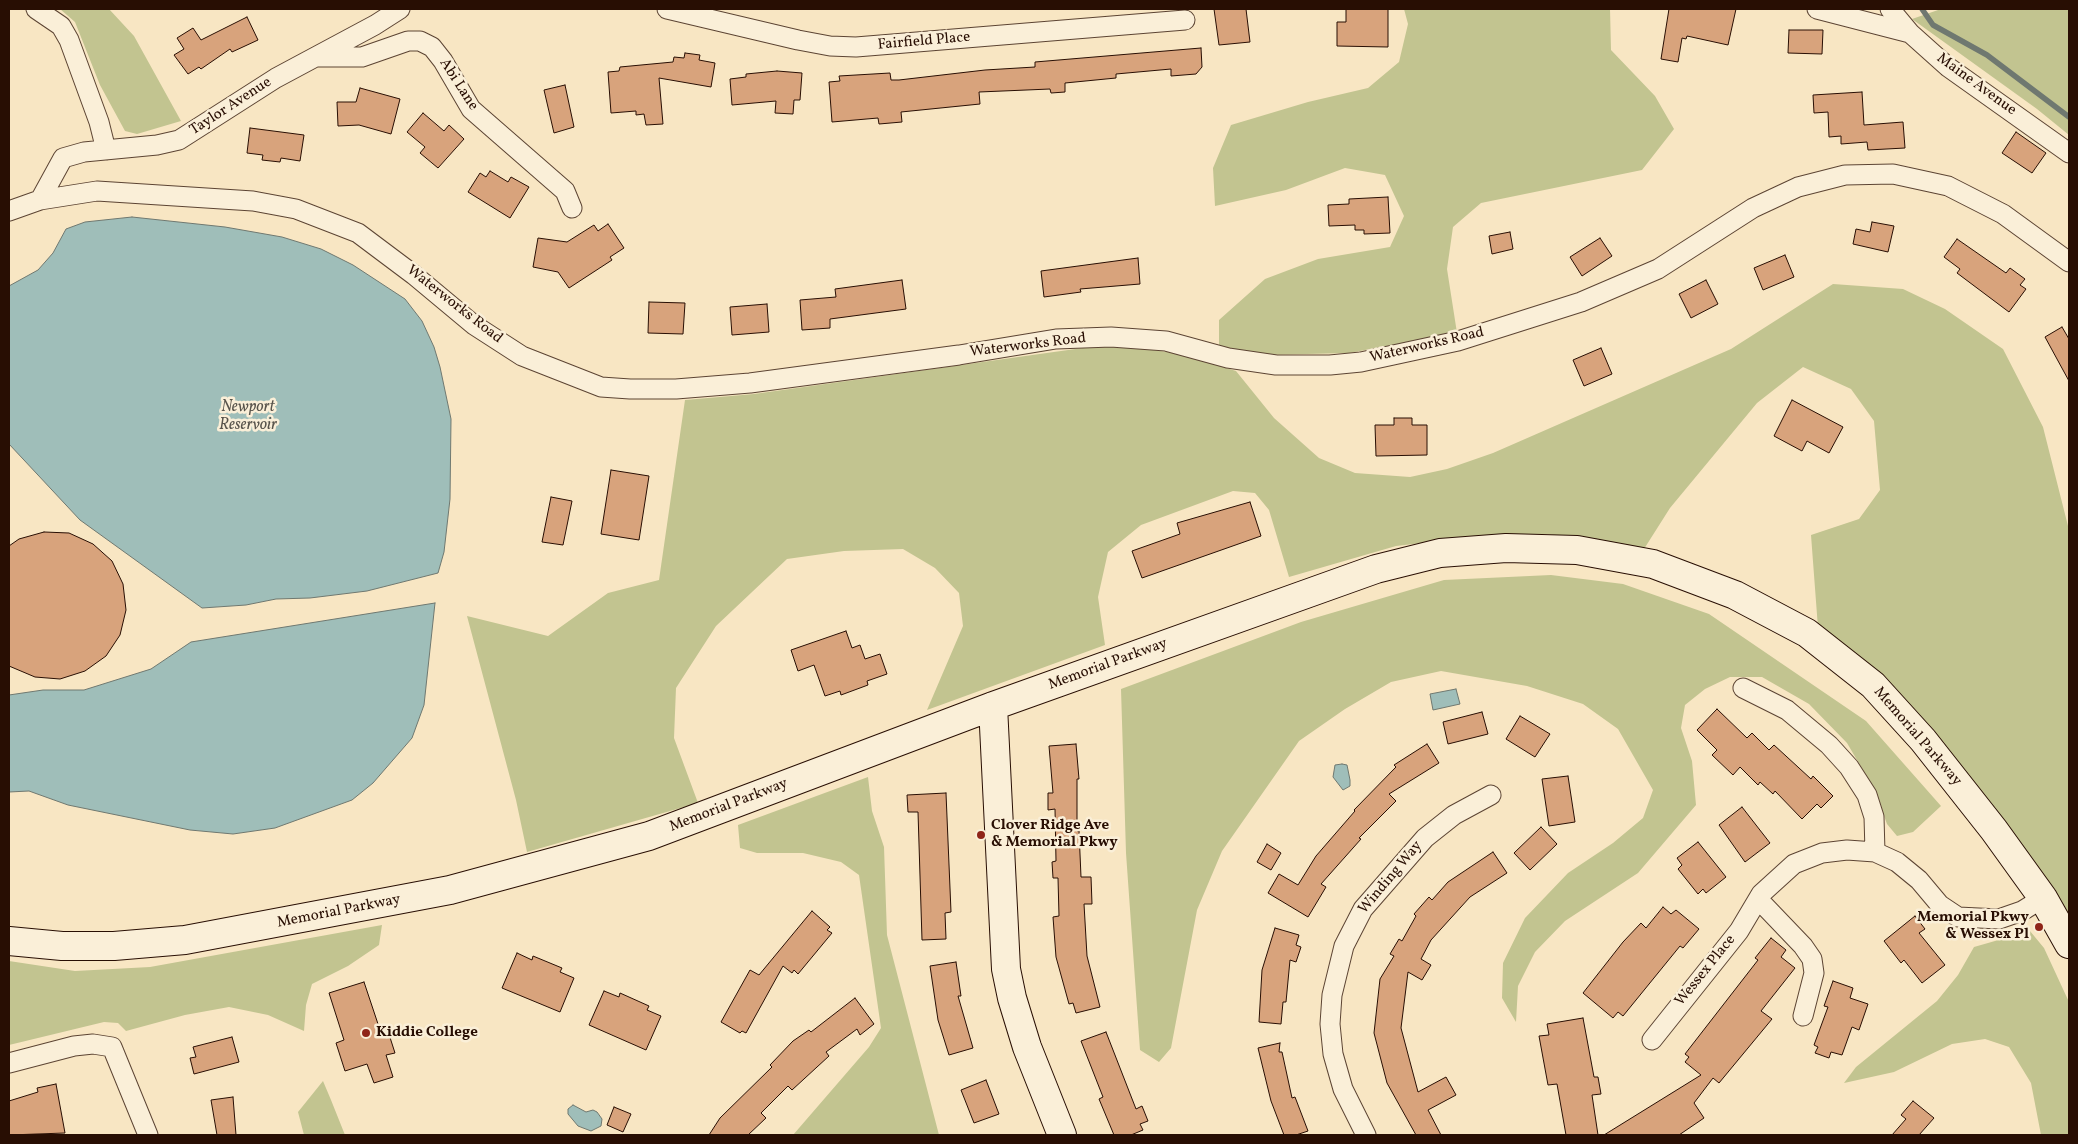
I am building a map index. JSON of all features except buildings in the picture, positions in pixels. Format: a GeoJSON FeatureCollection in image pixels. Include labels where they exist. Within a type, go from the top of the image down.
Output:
{"type":"FeatureCollection","features":[{"type":"Feature","properties":{"kind":"main road","name":"Memorial Parkway"},"geometry":{"type":"LineString","coordinates":[[9,941],[62,946],[114,946],[185,940],[450,890],[648,836],[992,706],[1376,569],[1440,554],[1506,548],[1577,550],[1652,564],[1735,595],[1807,633],[1872,685],[1924,740],[1994,830],[2043,898],[2069,944]]}},
{"type":"Feature","properties":{"kind":"main road"},"geometry":{"type":"LineString","coordinates":[[992,706],[1006,969],[1012,998],[1027,1047],[1062,1135]]}},
{"type":"Feature","properties":{"kind":"street"},"geometry":{"type":"LineString","coordinates":[[36,9],[61,26],[69,40],[99,122],[106,150]]}},
{"type":"Feature","properties":{"kind":"street","name":"Taylor Avenue"},"geometry":{"type":"LineString","coordinates":[[40,200],[63,158],[106,150],[157,145],[179,140],[268,82],[375,25],[400,9]]}},
{"type":"Feature","properties":{"kind":"street","name":"Fairfield Place"},"geometry":{"type":"LineString","coordinates":[[668,9],[798,40],[830,46],[856,47],[1185,20]]}},
{"type":"Feature","properties":{"kind":"street"},"geometry":{"type":"LineString","coordinates":[[1817,9],[1910,33]]}},
{"type":"Feature","properties":{"kind":"street","name":"Maine Avenue"},"geometry":{"type":"LineString","coordinates":[[1890,9],[1910,33],[1948,66],[2069,153]]}},
{"type":"Feature","properties":{"kind":"street","name":"Abi Lane"},"geometry":{"type":"LineString","coordinates":[[313,57],[362,57],[408,41],[420,41],[432,47],[443,61],[471,109],[565,191],[572,208]]}},
{"type":"Feature","properties":{"kind":"street","name":"Waterworks Road"},"geometry":{"type":"LineString","coordinates":[[9,212],[40,200],[97,191],[253,201],[296,209],[358,232],[474,325],[522,356],[601,387],[630,389],[676,389],[750,383],[959,355],[1056,339],[1111,337],[1166,341],[1228,358],[1276,365],[1330,365],[1361,362],[1458,341],[1581,302],[1658,269],[1753,208],[1798,187],[1844,175],[1893,174],[1948,186],[2003,214],[2069,262]]}},
{"type":"Feature","properties":{"kind":"street"},"geometry":{"type":"LineString","coordinates":[[1743,688],[1787,710],[1829,745],[1849,767],[1867,794],[1874,817],[1875,852]]}},
{"type":"Feature","properties":{"kind":"street","name":"Winding Way"},"geometry":{"type":"LineString","coordinates":[[1366,1135],[1343,1089],[1333,1054],[1331,1037],[1332,995],[1344,946],[1362,909],[1425,838],[1454,815],[1491,796]]}},
{"type":"Feature","properties":{"kind":"street","name":"Wessex Place"},"geometry":{"type":"LineString","coordinates":[[1652,1040],[1739,931],[1758,899],[1794,864],[1822,853],[1847,850],[1875,852],[1904,868],[1919,880],[1940,905],[1958,917],[1999,919],[2022,911],[2043,898]]}},
{"type":"Feature","properties":{"kind":"street"},"geometry":{"type":"LineString","coordinates":[[1758,899],[1803,946],[1812,959],[1814,973],[1803,1016]]}},
{"type":"Feature","properties":{"kind":"street"},"geometry":{"type":"LineString","coordinates":[[9,1063],[74,1046],[93,1044],[112,1047],[148,1135]]}},
{"type":"Feature","properties":{"kind":"green space"},"geometry":{"type":"Polygon","coordinates":[[[60,9],[109,9],[134,36],[181,121],[137,134],[125,131],[100,85],[75,22],[60,9]]]}},
{"type":"Feature","properties":{"kind":"green space"},"geometry":{"type":"Polygon","coordinates":[[[1404,9],[1610,9],[1611,50],[1655,96],[1674,129],[1642,170],[1481,203],[1453,227],[1447,269],[1457,333],[1349,353],[1265,355],[1219,348],[1219,320],[1265,279],[1318,259],[1390,247],[1404,216],[1385,175],[1345,168],[1286,190],[1215,206],[1213,168],[1231,125],[1308,102],[1368,88],[1399,62],[1408,24],[1404,9]]]}},
{"type":"Feature","properties":{"kind":"green space"},"geometry":{"type":"Polygon","coordinates":[[[1941,9],[2069,9],[2069,135],[2037,109],[1912,19],[1941,9]]]}},
{"type":"Feature","properties":{"kind":"green space"},"geometry":{"type":"Polygon","coordinates":[[[1833,284],[1903,289],[1945,309],[2003,349],[2043,427],[2069,530],[2069,916],[1954,759],[1901,694],[1818,628],[1811,535],[1859,519],[1880,490],[1874,421],[1851,389],[1803,367],[1757,403],[1670,508],[1644,549],[1547,534],[1474,537],[1396,546],[1289,577],[1269,510],[1255,493],[1233,491],[1141,525],[1108,552],[1098,597],[1105,645],[927,710],[963,626],[959,593],[935,568],[903,549],[844,551],[787,559],[716,626],[676,688],[674,738],[698,803],[527,852],[516,800],[467,616],[548,636],[608,593],[659,580],[685,400],[754,394],[1111,344],[1181,354],[1236,371],[1274,418],[1319,458],[1355,473],[1410,477],[1447,469],[1493,453],[1731,349],[1833,284]]]}},
{"type":"Feature","properties":{"kind":"green space"},"geometry":{"type":"Polygon","coordinates":[[[1551,575],[1623,584],[1709,614],[1866,721],[1941,806],[1913,832],[1897,836],[1887,824],[1874,789],[1847,743],[1809,704],[1762,677],[1730,677],[1705,689],[1685,705],[1681,728],[1692,761],[1696,805],[1638,873],[1565,921],[1535,952],[1518,986],[1516,1022],[1502,998],[1503,963],[1525,918],[1568,873],[1613,843],[1643,818],[1653,790],[1618,729],[1583,704],[1527,686],[1441,671],[1391,682],[1345,709],[1299,741],[1222,851],[1197,910],[1171,1048],[1159,1062],[1140,1050],[1126,853],[1121,689],[1301,622],[1444,580],[1551,575]]]}},
{"type":"Feature","properties":{"kind":"green space"},"geometry":{"type":"Polygon","coordinates":[[[868,777],[872,811],[884,847],[887,935],[939,1135],[793,1135],[869,1047],[881,1028],[859,875],[841,862],[803,853],[757,853],[740,848],[738,825],[868,777]]]}},
{"type":"Feature","properties":{"kind":"green space"},"geometry":{"type":"Polygon","coordinates":[[[382,925],[379,945],[348,966],[312,984],[306,1005],[304,1031],[268,1015],[229,1007],[185,1015],[126,1031],[118,1023],[104,1022],[9,1045],[9,961],[75,971],[150,967],[382,925]]]}},
{"type":"Feature","properties":{"kind":"green space"},"geometry":{"type":"Polygon","coordinates":[[[2030,931],[2044,948],[2069,1002],[2069,1135],[2041,1135],[2031,1083],[2009,1047],[1985,1039],[1952,1044],[1894,1072],[1844,1083],[1856,1067],[1937,1001],[1958,975],[1974,947],[2030,931]]]}},
{"type":"Feature","properties":{"kind":"green space"},"geometry":{"type":"Polygon","coordinates":[[[323,1081],[345,1135],[304,1135],[298,1112],[323,1081]]]}},
{"type":"Feature","properties":{"kind":"water","name":"Newport Reservoir"},"geometry":{"type":"Polygon","coordinates":[[[132,217],[225,227],[282,237],[321,249],[353,265],[405,299],[422,321],[434,347],[451,419],[450,499],[444,552],[438,573],[367,591],[310,598],[276,599],[246,605],[202,608],[80,520],[9,444],[9,286],[38,270],[53,253],[66,229],[85,222],[132,217]]]}},
{"type":"Feature","properties":{"kind":"water"},"geometry":{"type":"Polygon","coordinates":[[[435,603],[424,705],[412,738],[373,783],[352,800],[275,828],[233,834],[190,830],[68,805],[29,791],[9,792],[9,695],[43,690],[84,690],[151,669],[191,642],[435,603]]]}},
{"type":"Feature","properties":{"kind":"water"},"geometry":{"type":"Polygon","coordinates":[[[1456,689],[1460,704],[1433,710],[1430,694],[1456,689]]]}},
{"type":"Feature","properties":{"kind":"water"},"geometry":{"type":"Polygon","coordinates":[[[1335,765],[1347,765],[1350,780],[1350,786],[1343,790],[1333,777],[1335,765]]]}},
{"type":"Feature","properties":{"kind":"water"},"geometry":{"type":"Polygon","coordinates":[[[573,1105],[586,1112],[593,1110],[597,1112],[602,1119],[601,1126],[591,1131],[578,1126],[568,1114],[568,1109],[573,1105]]]}},
{"type":"Feature","properties":{"kind":"waterway"},"geometry":{"type":"LineString","coordinates":[[1922,9],[1933,25],[1987,55],[2069,117]]}},
{"type":"Feature","properties":{"kind":"place","name":"Clover Ridge Ave & Memorial Pkwy"},"geometry":{"type":"Point","coordinates":[981,835]}},
{"type":"Feature","properties":{"kind":"place","name":"Memorial Pkwy & Wessex Pl"},"geometry":{"type":"Point","coordinates":[2039,927]}},
{"type":"Feature","properties":{"kind":"place","name":"Kiddie College"},"geometry":{"type":"Point","coordinates":[366,1033]}}]}
